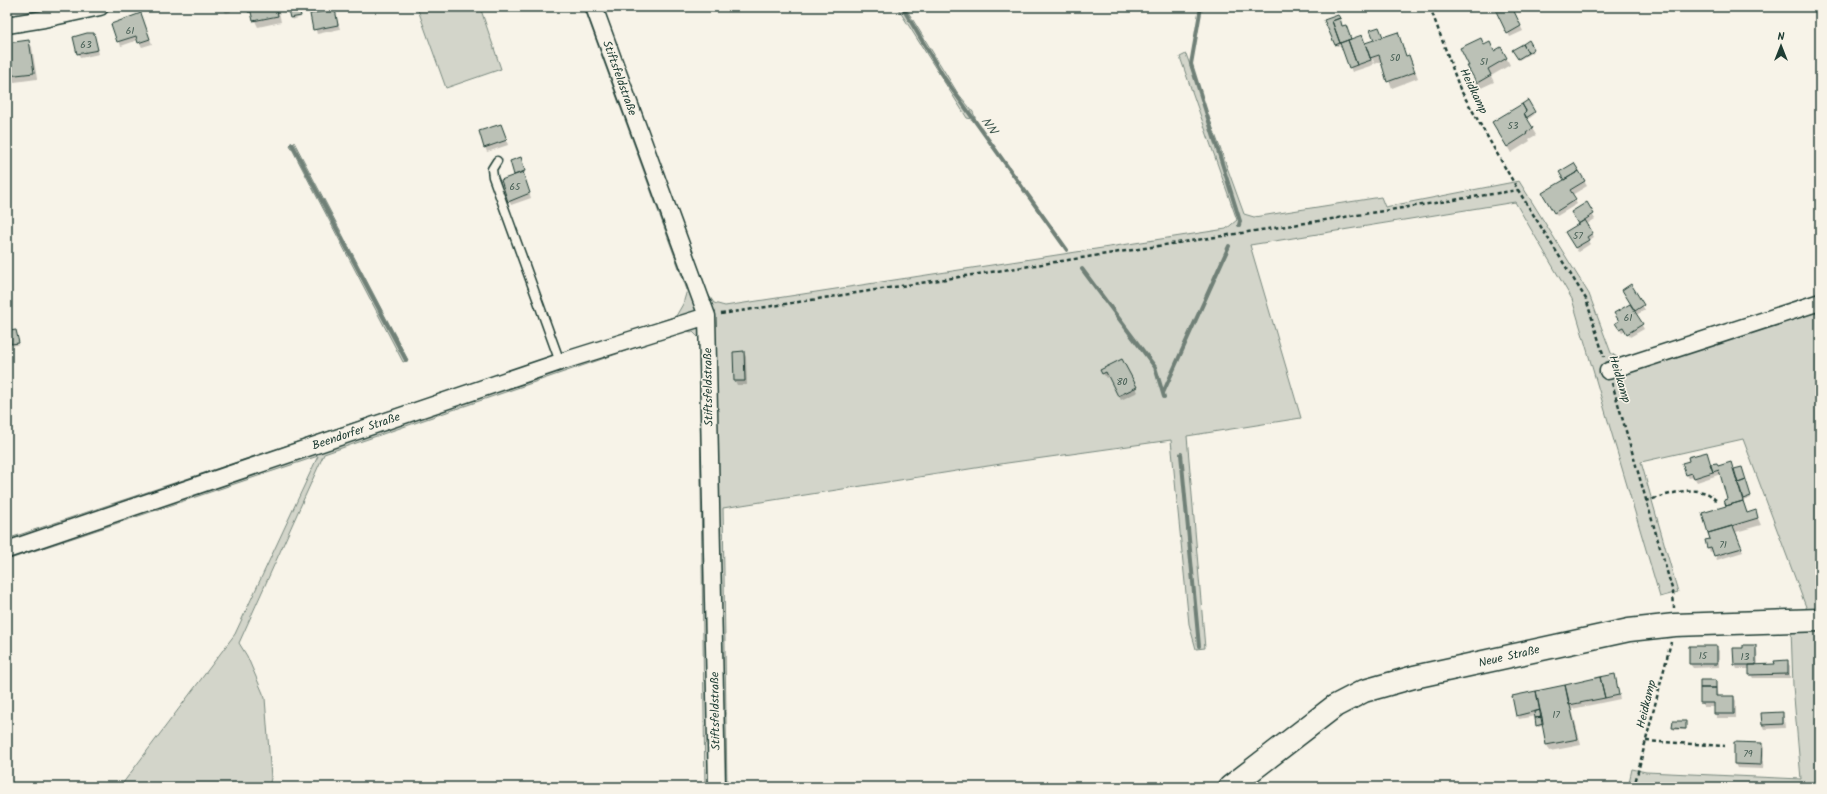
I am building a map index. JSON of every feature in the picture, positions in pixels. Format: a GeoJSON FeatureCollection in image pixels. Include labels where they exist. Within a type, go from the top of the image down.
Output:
{"type":"FeatureCollection","features":[{"type":"Feature","properties":{"kind":"street"},"geometry":{"type":"LineString","coordinates":[[7,25],[100,7]]}},
{"type":"Feature","properties":{"kind":"street","name":"Stiftsfeldstraße"},"geometry":{"type":"LineString","coordinates":[[594,7],[707,316],[717,787]]}},
{"type":"Feature","properties":{"kind":"street"},"geometry":{"type":"LineString","coordinates":[[1608,371],[1820,302]]}},
{"type":"Feature","properties":{"kind":"street","name":"Beendorfer Straße"},"geometry":{"type":"LineString","coordinates":[[7,550],[560,362],[707,316]]}},
{"type":"Feature","properties":{"kind":"street","name":"Neue Straße"},"geometry":{"type":"LineString","coordinates":[[1230,787],[1335,706],[1364,691],[1414,677],[1495,660],[1577,640],[1629,630],[1675,625],[1820,620]]}},
{"type":"Feature","properties":{"kind":"lane"},"geometry":{"type":"LineString","coordinates":[[497,161],[492,169],[493,177],[560,362]]}},
{"type":"Feature","properties":{"kind":"path","name":"Heidkamp"},"geometry":{"type":"LineString","coordinates":[[1430,7],[1460,89],[1518,190],[1586,299],[1673,592],[1675,625],[1634,787]]}},
{"type":"Feature","properties":{"kind":"path"},"geometry":{"type":"LineString","coordinates":[[707,316],[1518,190]]}},
{"type":"Feature","properties":{"kind":"path"},"geometry":{"type":"LineString","coordinates":[[1646,501],[1693,490],[1707,493],[1716,500]]}},
{"type":"Feature","properties":{"kind":"path"},"geometry":{"type":"LineString","coordinates":[[1646,741],[1726,746]]}},
{"type":"Feature","properties":{"kind":"shaded area"},"geometry":{"type":"Polygon","coordinates":[[[417,7],[480,7],[501,69],[446,88],[417,7]]]}},
{"type":"Feature","properties":{"kind":"shaded area"},"geometry":{"type":"Polygon","coordinates":[[[584,7],[603,7],[703,287],[714,303],[725,306],[1226,229],[1237,220],[1180,57],[1186,54],[1244,214],[1254,217],[1381,197],[1385,207],[1519,181],[1589,294],[1611,353],[1621,360],[1820,296],[1820,615],[1809,615],[1743,439],[1641,462],[1678,592],[1660,597],[1572,299],[1515,202],[1250,245],[1301,418],[1187,436],[1205,648],[1196,649],[1189,624],[1171,440],[1007,463],[723,508],[727,787],[705,787],[699,338],[693,332],[684,331],[324,454],[239,643],[247,656],[265,698],[271,778],[269,787],[120,787],[235,634],[318,456],[7,560],[7,539],[676,316],[683,304],[687,290],[584,7]]]}},
{"type":"Feature","properties":{"kind":"shaded area"},"geometry":{"type":"Polygon","coordinates":[[[897,7],[905,7],[957,92],[973,112],[976,120],[967,118],[897,7]]]}},
{"type":"Feature","properties":{"kind":"shaded area"},"geometry":{"type":"Polygon","coordinates":[[[294,142],[408,360],[403,362],[290,145],[294,142]]]}},
{"type":"Feature","properties":{"kind":"shaded area"},"geometry":{"type":"Polygon","coordinates":[[[1820,627],[1820,787],[1628,787],[1632,769],[1646,772],[1801,779],[1793,686],[1791,628],[1820,627]]]}},
{"type":"Feature","properties":{"kind":"building"},"geometry":{"type":"Polygon","coordinates":[[[247,7],[276,7],[278,16],[253,21],[251,12],[248,12],[247,7]]]}},
{"type":"Feature","properties":{"kind":"building"},"geometry":{"type":"Polygon","coordinates":[[[1494,7],[1512,7],[1521,26],[1507,34],[1494,7]]]}},
{"type":"Feature","properties":{"kind":"building"},"geometry":{"type":"Polygon","coordinates":[[[299,8],[301,16],[290,18],[288,10],[299,8]]]}},
{"type":"Feature","properties":{"kind":"building"},"geometry":{"type":"Polygon","coordinates":[[[335,9],[338,25],[313,30],[310,14],[335,9]]]}},
{"type":"Feature","properties":{"kind":"building"},"geometry":{"type":"Polygon","coordinates":[[[141,13],[150,39],[138,43],[136,36],[117,42],[111,24],[141,13]]]}},
{"type":"Feature","properties":{"kind":"building"},"geometry":{"type":"Polygon","coordinates":[[[1338,15],[1340,18],[1332,21],[1340,43],[1335,45],[1324,20],[1338,15]]]}},
{"type":"Feature","properties":{"kind":"building"},"geometry":{"type":"Polygon","coordinates":[[[1340,18],[1342,26],[1346,25],[1351,39],[1340,43],[1332,21],[1340,18]]]}},
{"type":"Feature","properties":{"kind":"building"},"geometry":{"type":"Polygon","coordinates":[[[1379,27],[1383,37],[1374,40],[1370,30],[1379,27]]]}},
{"type":"Feature","properties":{"kind":"building"},"geometry":{"type":"Polygon","coordinates":[[[1398,32],[1406,56],[1409,55],[1415,72],[1387,82],[1379,55],[1370,58],[1365,43],[1398,32]]]}},
{"type":"Feature","properties":{"kind":"building"},"geometry":{"type":"Polygon","coordinates":[[[87,33],[94,33],[98,50],[77,54],[73,37],[87,33]]]}},
{"type":"Feature","properties":{"kind":"building"},"geometry":{"type":"Polygon","coordinates":[[[1362,35],[1371,60],[1357,65],[1348,40],[1362,35]]]}},
{"type":"Feature","properties":{"kind":"building"},"geometry":{"type":"Polygon","coordinates":[[[1481,38],[1484,45],[1490,42],[1494,51],[1501,47],[1507,58],[1488,69],[1491,75],[1477,83],[1467,66],[1469,66],[1460,48],[1481,38]]]}},
{"type":"Feature","properties":{"kind":"building"},"geometry":{"type":"Polygon","coordinates":[[[29,40],[34,73],[7,76],[7,43],[29,40]]]}},
{"type":"Feature","properties":{"kind":"building"},"geometry":{"type":"Polygon","coordinates":[[[1348,40],[1357,65],[1349,68],[1340,43],[1348,40]]]}},
{"type":"Feature","properties":{"kind":"building"},"geometry":{"type":"Polygon","coordinates":[[[1529,40],[1534,49],[1528,53],[1523,44],[1529,40]]]}},
{"type":"Feature","properties":{"kind":"building"},"geometry":{"type":"Polygon","coordinates":[[[1523,44],[1528,53],[1518,59],[1512,50],[1523,44]]]}},
{"type":"Feature","properties":{"kind":"building"},"geometry":{"type":"Polygon","coordinates":[[[1528,100],[1535,112],[1526,118],[1524,113],[1526,111],[1522,104],[1528,100]]]}},
{"type":"Feature","properties":{"kind":"building"},"geometry":{"type":"Polygon","coordinates":[[[1522,104],[1526,111],[1524,113],[1533,128],[1526,133],[1527,134],[1507,147],[1492,122],[1522,104]]]}},
{"type":"Feature","properties":{"kind":"building"},"geometry":{"type":"Polygon","coordinates":[[[501,124],[507,140],[484,148],[479,131],[501,124]]]}},
{"type":"Feature","properties":{"kind":"building"},"geometry":{"type":"Polygon","coordinates":[[[521,157],[525,171],[514,175],[510,161],[521,157]]]}},
{"type":"Feature","properties":{"kind":"building"},"geometry":{"type":"Polygon","coordinates":[[[1574,163],[1579,171],[1564,180],[1559,172],[1574,163]]]}},
{"type":"Feature","properties":{"kind":"building"},"geometry":{"type":"Polygon","coordinates":[[[1579,171],[1585,181],[1570,190],[1576,199],[1554,213],[1542,193],[1579,171]]]}},
{"type":"Feature","properties":{"kind":"building"},"geometry":{"type":"Polygon","coordinates":[[[523,172],[530,193],[508,202],[501,180],[523,172]]]}},
{"type":"Feature","properties":{"kind":"building"},"geometry":{"type":"Polygon","coordinates":[[[1587,202],[1594,214],[1578,224],[1571,212],[1587,202]]]}},
{"type":"Feature","properties":{"kind":"building"},"geometry":{"type":"Polygon","coordinates":[[[1585,220],[1593,233],[1587,237],[1589,240],[1575,248],[1565,232],[1585,220]]]}},
{"type":"Feature","properties":{"kind":"building"},"geometry":{"type":"Polygon","coordinates":[[[1631,284],[1644,305],[1635,311],[1622,290],[1631,284]]]}},
{"type":"Feature","properties":{"kind":"building"},"geometry":{"type":"Polygon","coordinates":[[[1630,304],[1643,324],[1627,334],[1623,327],[1619,329],[1615,323],[1619,321],[1614,313],[1630,304]]]}},
{"type":"Feature","properties":{"kind":"building"},"geometry":{"type":"Polygon","coordinates":[[[16,330],[19,343],[11,344],[9,331],[16,330]]]}},
{"type":"Feature","properties":{"kind":"building"},"geometry":{"type":"Polygon","coordinates":[[[744,351],[745,381],[734,381],[733,352],[744,351]]]}},
{"type":"Feature","properties":{"kind":"building"},"geometry":{"type":"Polygon","coordinates":[[[1122,359],[1137,387],[1118,396],[1106,372],[1102,374],[1100,370],[1122,359]]]}},
{"type":"Feature","properties":{"kind":"building"},"geometry":{"type":"Polygon","coordinates":[[[1707,452],[1713,472],[1694,478],[1692,473],[1686,475],[1682,463],[1689,461],[1688,457],[1707,452]]]}},
{"type":"Feature","properties":{"kind":"building"},"geometry":{"type":"Polygon","coordinates":[[[1731,462],[1743,501],[1726,506],[1724,500],[1727,499],[1719,470],[1713,472],[1710,464],[1717,463],[1718,466],[1731,462]]]}},
{"type":"Feature","properties":{"kind":"building"},"geometry":{"type":"Polygon","coordinates":[[[1742,467],[1746,480],[1738,483],[1734,469],[1742,467]]]}},
{"type":"Feature","properties":{"kind":"building"},"geometry":{"type":"Polygon","coordinates":[[[1746,480],[1751,496],[1743,499],[1738,483],[1746,480]]]}},
{"type":"Feature","properties":{"kind":"building"},"geometry":{"type":"Polygon","coordinates":[[[1743,501],[1747,513],[1756,510],[1758,518],[1708,533],[1702,513],[1743,501]]]}},
{"type":"Feature","properties":{"kind":"building"},"geometry":{"type":"Polygon","coordinates":[[[1733,526],[1742,548],[1714,556],[1711,547],[1707,548],[1705,540],[1710,539],[1708,533],[1733,526]]]}},
{"type":"Feature","properties":{"kind":"building"},"geometry":{"type":"Polygon","coordinates":[[[1743,645],[1756,645],[1756,665],[1734,665],[1733,648],[1743,648],[1743,645]]]}},
{"type":"Feature","properties":{"kind":"building"},"geometry":{"type":"Polygon","coordinates":[[[1689,646],[1717,646],[1717,664],[1689,664],[1689,646]]]}},
{"type":"Feature","properties":{"kind":"building"},"geometry":{"type":"Polygon","coordinates":[[[1788,660],[1788,674],[1749,675],[1749,665],[1775,664],[1774,661],[1788,660]]]}},
{"type":"Feature","properties":{"kind":"building"},"geometry":{"type":"Polygon","coordinates":[[[1615,674],[1619,695],[1605,698],[1600,677],[1615,674]]]}},
{"type":"Feature","properties":{"kind":"building"},"geometry":{"type":"Polygon","coordinates":[[[1600,677],[1605,698],[1569,705],[1565,685],[1600,677]]]}},
{"type":"Feature","properties":{"kind":"building"},"geometry":{"type":"Polygon","coordinates":[[[1700,680],[1716,680],[1716,688],[1700,688],[1700,680]]]}},
{"type":"Feature","properties":{"kind":"building"},"geometry":{"type":"Polygon","coordinates":[[[1565,685],[1578,739],[1546,745],[1536,691],[1565,685]]]}},
{"type":"Feature","properties":{"kind":"building"},"geometry":{"type":"Polygon","coordinates":[[[1700,688],[1716,688],[1716,696],[1734,696],[1734,714],[1714,714],[1714,703],[1700,703],[1700,688]]]}},
{"type":"Feature","properties":{"kind":"building"},"geometry":{"type":"Polygon","coordinates":[[[1536,691],[1540,710],[1516,716],[1512,696],[1536,691]]]}},
{"type":"Feature","properties":{"kind":"building"},"geometry":{"type":"Polygon","coordinates":[[[1540,710],[1542,717],[1535,718],[1534,712],[1540,710]]]}},
{"type":"Feature","properties":{"kind":"building"},"geometry":{"type":"Polygon","coordinates":[[[1783,712],[1783,724],[1762,725],[1761,713],[1783,712]]]}},
{"type":"Feature","properties":{"kind":"building"},"geometry":{"type":"Polygon","coordinates":[[[1542,717],[1543,724],[1536,726],[1535,718],[1542,717]]]}},
{"type":"Feature","properties":{"kind":"building"},"geometry":{"type":"Polygon","coordinates":[[[1673,721],[1686,721],[1686,729],[1672,728],[1673,721]]]}},
{"type":"Feature","properties":{"kind":"building"},"geometry":{"type":"Polygon","coordinates":[[[1734,742],[1762,743],[1761,765],[1734,764],[1734,742]]]}},
{"type":"Feature","properties":{"kind":"waterway","name":"NN"},"geometry":{"type":"LineString","coordinates":[[902,7],[945,79],[1067,250]]}},
{"type":"Feature","properties":{"kind":"waterway","name":"NN"},"geometry":{"type":"LineString","coordinates":[[1201,7],[1191,64],[1240,221],[1239,225]]}},
{"type":"Feature","properties":{"kind":"waterway"},"geometry":{"type":"LineString","coordinates":[[292,144],[406,360]]}},
{"type":"Feature","properties":{"kind":"waterway","name":"NN"},"geometry":{"type":"LineString","coordinates":[[1163,393],[1229,246]]}},
{"type":"Feature","properties":{"kind":"waterway","name":"NN"},"geometry":{"type":"LineString","coordinates":[[1082,269],[1155,367],[1164,397]]}},
{"type":"Feature","properties":{"kind":"waterway"},"geometry":{"type":"LineString","coordinates":[[1181,454],[1199,646]]}}]}
